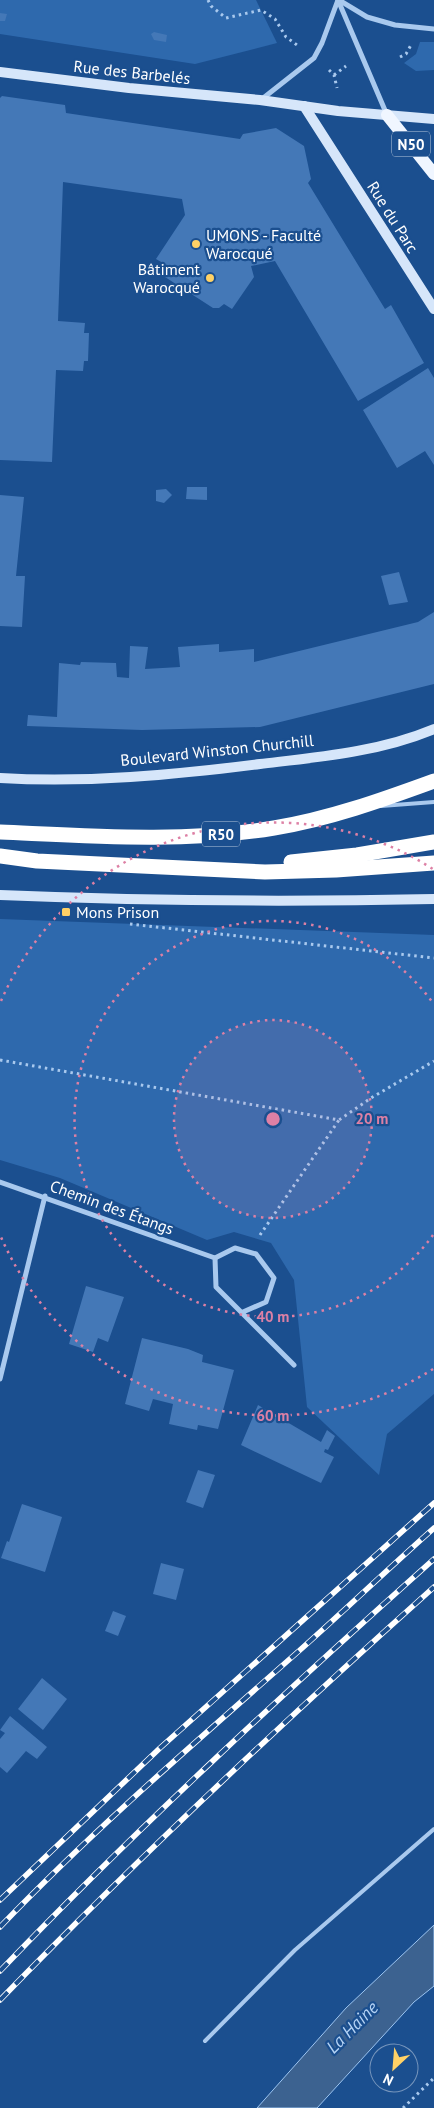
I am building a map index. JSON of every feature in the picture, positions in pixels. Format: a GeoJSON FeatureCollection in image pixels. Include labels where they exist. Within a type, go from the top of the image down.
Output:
{"type":"FeatureCollection","features":[{"type":"Feature","properties":{"kind":"highway","name":"R50"},"geometry":{"type":"LineString","coordinates":[[0,832],[111,837],[203,836],[274,828],[361,808],[434,780]]}},
{"type":"Feature","properties":{"kind":"highway"},"geometry":{"type":"LineString","coordinates":[[199,870],[357,856],[434,842]]}},
{"type":"Feature","properties":{"kind":"highway"},"geometry":{"type":"LineString","coordinates":[[0,856],[37,862],[266,872],[336,870],[434,863]]}},
{"type":"Feature","properties":{"kind":"main road","name":"N50"},"geometry":{"type":"LineString","coordinates":[[387,115],[434,174]]}},
{"type":"Feature","properties":{"kind":"street"},"geometry":{"type":"LineString","coordinates":[[339,0],[367,17],[394,25],[434,30]]}},
{"type":"Feature","properties":{"kind":"street"},"geometry":{"type":"LineString","coordinates":[[260,100],[314,58],[339,0]]}},
{"type":"Feature","properties":{"kind":"street"},"geometry":{"type":"LineString","coordinates":[[339,0],[387,115]]}},
{"type":"Feature","properties":{"kind":"street","name":"Rue des Barbelés"},"geometry":{"type":"LineString","coordinates":[[0,72],[129,88],[434,119]]}},
{"type":"Feature","properties":{"kind":"street","name":"Rue du Parc"},"geometry":{"type":"LineString","coordinates":[[304,106],[434,309]]}},
{"type":"Feature","properties":{"kind":"street","name":"Boulevard Winston Churchill"},"geometry":{"type":"LineString","coordinates":[[0,778],[110,778],[202,771],[352,753],[434,729]]}},
{"type":"Feature","properties":{"kind":"street"},"geometry":{"type":"LineString","coordinates":[[0,864],[37,862]]}},
{"type":"Feature","properties":{"kind":"street"},"geometry":{"type":"LineString","coordinates":[[0,895],[324,901],[434,899]]}},
{"type":"Feature","properties":{"kind":"street","name":"Chemin des Étangs"},"geometry":{"type":"LineString","coordinates":[[0,1182],[45,1196],[215,1258]]}},
{"type":"Feature","properties":{"kind":"street"},"geometry":{"type":"LineString","coordinates":[[0,1379],[45,1196]]}},
{"type":"Feature","properties":{"kind":"street"},"geometry":{"type":"LineString","coordinates":[[243,1312],[266,1302],[274,1278],[256,1254],[236,1248],[215,1258],[216,1287],[294,1365]]}},
{"type":"Feature","properties":{"kind":"lane"},"geometry":{"type":"LineString","coordinates":[[361,808],[434,802]]}},
{"type":"Feature","properties":{"kind":"lane"},"geometry":{"type":"LineString","coordinates":[[205,2041],[295,1950],[434,1829]]}},
{"type":"Feature","properties":{"kind":"path"},"geometry":{"type":"LineString","coordinates":[[208,0],[211,6],[226,18],[261,10],[275,19],[286,37],[304,50]]}},
{"type":"Feature","properties":{"kind":"path"},"geometry":{"type":"LineString","coordinates":[[400,57],[406,54],[412,42]]}},
{"type":"Feature","properties":{"kind":"path"},"geometry":{"type":"LineString","coordinates":[[334,75],[349,64]]}},
{"type":"Feature","properties":{"kind":"path"},"geometry":{"type":"LineString","coordinates":[[323,66],[334,75],[338,94]]}},
{"type":"Feature","properties":{"kind":"path"},"geometry":{"type":"LineString","coordinates":[[129,924],[434,958]]}},
{"type":"Feature","properties":{"kind":"path"},"geometry":{"type":"LineString","coordinates":[[0,1060],[339,1120]]}},
{"type":"Feature","properties":{"kind":"path"},"geometry":{"type":"LineString","coordinates":[[248,1251],[339,1120],[371,1098],[434,1061]]}},
{"type":"Feature","properties":{"kind":"path"},"geometry":{"type":"LineString","coordinates":[[403,2108],[434,2078]]}},
{"type":"Feature","properties":{"kind":"shaded area"},"geometry":{"type":"Polygon","coordinates":[[[0,0],[256,0],[277,43],[195,64],[0,34],[0,0]]]}},
{"type":"Feature","properties":{"kind":"shaded area"},"geometry":{"type":"Polygon","coordinates":[[[420,42],[434,42],[434,70],[416,71],[404,63],[416,54],[420,42]]]}},
{"type":"Feature","properties":{"kind":"shaded area"},"geometry":{"type":"Polygon","coordinates":[[[0,919],[434,935],[434,1394],[387,1434],[379,1475],[307,1407],[294,1280],[271,1243],[234,1232],[207,1240],[60,1178],[0,1160],[0,919]]]}},
{"type":"Feature","properties":{"kind":"water","name":"La Haine"},"geometry":{"type":"Polygon","coordinates":[[[434,1925],[434,1986],[414,2002],[376,2043],[369,2043],[369,2051],[317,2108],[257,2108],[346,2008],[434,1925]]]}},
{"type":"Feature","properties":{"kind":"building"},"geometry":{"type":"Polygon","coordinates":[[[0,13],[7,14],[5,21],[0,21],[0,13]]]}},
{"type":"Feature","properties":{"kind":"building"},"geometry":{"type":"Polygon","coordinates":[[[154,32],[167,35],[166,42],[154,40],[151,34],[154,32]]]}},
{"type":"Feature","properties":{"kind":"building","name":"Bâtiment Warocqué"},"geometry":{"type":"Polygon","coordinates":[[[2,96],[65,105],[66,113],[240,139],[243,134],[276,128],[304,146],[311,179],[308,183],[385,309],[391,305],[424,363],[358,401],[275,261],[251,266],[254,277],[232,309],[224,304],[219,308],[213,308],[165,277],[161,269],[163,263],[156,259],[185,215],[182,199],[63,182],[58,321],[85,323],[84,333],[89,333],[88,361],[84,361],[83,371],[56,370],[52,462],[0,460],[0,98],[2,96]]]}},
{"type":"Feature","properties":{"kind":"building"},"geometry":{"type":"Polygon","coordinates":[[[428,368],[434,378],[434,465],[425,451],[397,468],[363,410],[428,368]]]}},
{"type":"Feature","properties":{"kind":"building"},"geometry":{"type":"Polygon","coordinates":[[[187,487],[207,487],[207,500],[186,499],[187,487]]]}},
{"type":"Feature","properties":{"kind":"building"},"geometry":{"type":"Polygon","coordinates":[[[166,489],[172,495],[164,503],[156,501],[156,490],[166,489]]]}},
{"type":"Feature","properties":{"kind":"building"},"geometry":{"type":"Polygon","coordinates":[[[0,495],[24,497],[16,576],[25,576],[22,627],[0,626],[0,495]]]}},
{"type":"Feature","properties":{"kind":"building"},"geometry":{"type":"Polygon","coordinates":[[[399,572],[408,602],[389,605],[381,576],[399,572]]]}},
{"type":"Feature","properties":{"kind":"building"},"geometry":{"type":"Polygon","coordinates":[[[434,612],[434,684],[260,727],[142,730],[27,726],[28,715],[57,717],[59,663],[80,665],[81,662],[116,663],[117,677],[129,678],[130,646],[148,647],[145,669],[180,667],[178,647],[219,644],[219,652],[254,649],[254,662],[418,622],[434,612]]]}},
{"type":"Feature","properties":{"kind":"building"},"geometry":{"type":"Polygon","coordinates":[[[86,1286],[124,1297],[108,1342],[98,1338],[93,1352],[69,1344],[86,1286]]]}},
{"type":"Feature","properties":{"kind":"building"},"geometry":{"type":"Polygon","coordinates":[[[142,1338],[188,1349],[203,1355],[202,1362],[234,1370],[218,1429],[198,1425],[197,1430],[169,1424],[173,1404],[153,1399],[149,1411],[125,1404],[142,1338]]]}},
{"type":"Feature","properties":{"kind":"building"},"geometry":{"type":"Polygon","coordinates":[[[258,1405],[321,1442],[327,1430],[335,1436],[328,1450],[325,1449],[324,1452],[334,1457],[321,1483],[241,1445],[258,1405]]]}},
{"type":"Feature","properties":{"kind":"building"},"geometry":{"type":"Polygon","coordinates":[[[198,1470],[215,1475],[203,1508],[186,1502],[198,1470]]]}},
{"type":"Feature","properties":{"kind":"building"},"geometry":{"type":"Polygon","coordinates":[[[22,1504],[62,1517],[45,1572],[1,1558],[7,1541],[9,1542],[22,1504]]]}},
{"type":"Feature","properties":{"kind":"building"},"geometry":{"type":"Polygon","coordinates":[[[161,1563],[184,1569],[176,1600],[153,1594],[161,1563]]]}},
{"type":"Feature","properties":{"kind":"building"},"geometry":{"type":"Polygon","coordinates":[[[113,1611],[126,1616],[118,1636],[105,1631],[113,1611]]]}},
{"type":"Feature","properties":{"kind":"building"},"geometry":{"type":"Polygon","coordinates":[[[42,1678],[67,1699],[43,1730],[18,1709],[42,1678]]]}},
{"type":"Feature","properties":{"kind":"building"},"geometry":{"type":"Polygon","coordinates":[[[10,1716],[47,1747],[37,1759],[26,1751],[7,1773],[0,1767],[0,1739],[5,1733],[0,1730],[10,1716]]]}},
{"type":"Feature","properties":{"kind":"railway"},"geometry":{"type":"LineString","coordinates":[[0,1900],[160,1748],[434,1503]]}},
{"type":"Feature","properties":{"kind":"railway"},"geometry":{"type":"LineString","coordinates":[[0,1927],[109,1820],[434,1528]]}},
{"type":"Feature","properties":{"kind":"railway"},"geometry":{"type":"LineString","coordinates":[[0,1971],[159,1812],[323,1659],[434,1559]]}},
{"type":"Feature","properties":{"kind":"railway"},"geometry":{"type":"LineString","coordinates":[[0,2000],[105,1894],[213,1790],[434,1587]]}},
{"type":"Feature","properties":{"kind":"place","name":"UMONS - Faculté Warocqué"},"geometry":{"type":"Point","coordinates":[196,244]}},
{"type":"Feature","properties":{"kind":"place","name":"Bâtiment Warocqué"},"geometry":{"type":"Point","coordinates":[210,278]}},
{"type":"Feature","properties":{"kind":"place","name":"Mons Prison"},"geometry":{"type":"Point","coordinates":[66,912]}}]}
